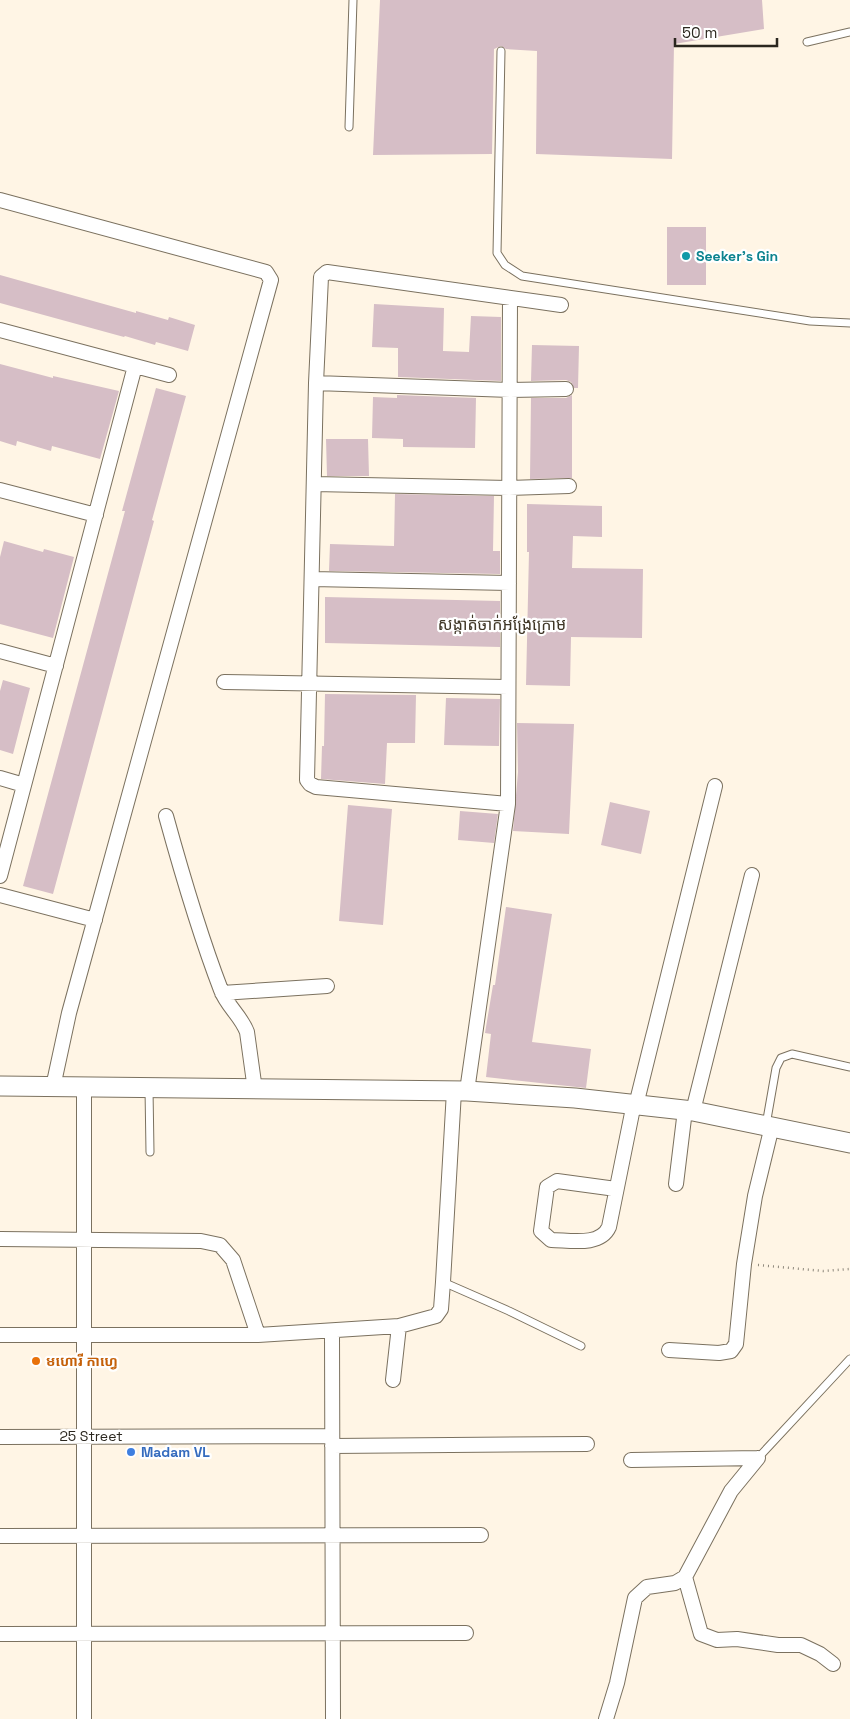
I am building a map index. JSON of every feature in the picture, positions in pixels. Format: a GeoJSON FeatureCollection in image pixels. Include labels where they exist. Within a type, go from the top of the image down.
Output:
{"type":"FeatureCollection","features":[{"type":"Feature","properties":{"kind":"street"},"geometry":{"type":"LineString","coordinates":[[0,200],[266,272],[270,276],[60,1050],[53,1087]]}},
{"type":"Feature","properties":{"kind":"street"},"geometry":{"type":"LineString","coordinates":[[508,804],[316,787],[310,784],[308,780],[316,383],[321,277],[327,272],[561,305]]}},
{"type":"Feature","properties":{"kind":"street"},"geometry":{"type":"LineString","coordinates":[[0,1335],[258,1335],[332,1331],[399,1326],[436,1316],[441,1309],[461,1091],[508,804],[510,299]]}},
{"type":"Feature","properties":{"kind":"street"},"geometry":{"type":"LineString","coordinates":[[0,330],[169,376]]}},
{"type":"Feature","properties":{"kind":"street"},"geometry":{"type":"LineString","coordinates":[[0,876],[135,366]]}},
{"type":"Feature","properties":{"kind":"street"},"geometry":{"type":"LineString","coordinates":[[316,383],[510,390],[566,389]]}},
{"type":"Feature","properties":{"kind":"street"},"geometry":{"type":"LineString","coordinates":[[314,484],[510,488],[569,486]]}},
{"type":"Feature","properties":{"kind":"street"},"geometry":{"type":"LineString","coordinates":[[0,490],[96,515]]}},
{"type":"Feature","properties":{"kind":"street"},"geometry":{"type":"LineString","coordinates":[[312,580],[509,583]]}},
{"type":"Feature","properties":{"kind":"street"},"geometry":{"type":"LineString","coordinates":[[0,651],[56,666]]}},
{"type":"Feature","properties":{"kind":"street"},"geometry":{"type":"LineString","coordinates":[[224,682],[508,687]]}},
{"type":"Feature","properties":{"kind":"street"},"geometry":{"type":"LineString","coordinates":[[0,778],[24,785]]}},
{"type":"Feature","properties":{"kind":"street"},"geometry":{"type":"LineString","coordinates":[[616,1190],[557,1180],[551,1183],[548,1187],[541,1231],[551,1240],[592,1241],[606,1233],[616,1190],[632,1113],[636,1105],[715,786]]}},
{"type":"Feature","properties":{"kind":"street"},"geometry":{"type":"LineString","coordinates":[[166,816],[190,902],[222,993],[232,1010],[244,1024],[255,1090]]}},
{"type":"Feature","properties":{"kind":"street"},"geometry":{"type":"LineString","coordinates":[[676,1184],[689,1111],[752,875]]}},
{"type":"Feature","properties":{"kind":"street"},"geometry":{"type":"LineString","coordinates":[[0,895],[95,920]]}},
{"type":"Feature","properties":{"kind":"street"},"geometry":{"type":"LineString","coordinates":[[222,993],[327,986]]}},
{"type":"Feature","properties":{"kind":"street"},"geometry":{"type":"LineString","coordinates":[[0,1086],[461,1091],[689,1111],[850,1142]]}},
{"type":"Feature","properties":{"kind":"street"},"geometry":{"type":"LineString","coordinates":[[84,1088],[82,1436],[84,1719]]}},
{"type":"Feature","properties":{"kind":"street"},"geometry":{"type":"LineString","coordinates":[[669,1350],[731,1352],[736,1344],[744,1264],[769,1126]]}},
{"type":"Feature","properties":{"kind":"street"},"geometry":{"type":"LineString","coordinates":[[0,1240],[201,1242],[220,1245],[233,1260],[258,1335]]}},
{"type":"Feature","properties":{"kind":"street"},"geometry":{"type":"LineString","coordinates":[[392,1380],[399,1326]]}},
{"type":"Feature","properties":{"kind":"street"},"geometry":{"type":"LineString","coordinates":[[332,1331],[333,1719]]}},
{"type":"Feature","properties":{"kind":"street","name":"25 Street"},"geometry":{"type":"LineString","coordinates":[[0,1436],[587,1444]]}},
{"type":"Feature","properties":{"kind":"street"},"geometry":{"type":"LineString","coordinates":[[631,1460],[758,1458]]}},
{"type":"Feature","properties":{"kind":"street"},"geometry":{"type":"LineString","coordinates":[[606,1719],[617,1683],[635,1598],[647,1587],[675,1583],[685,1577],[731,1491],[758,1458]]}},
{"type":"Feature","properties":{"kind":"street"},"geometry":{"type":"LineString","coordinates":[[0,1536],[481,1535]]}},
{"type":"Feature","properties":{"kind":"street"},"geometry":{"type":"LineString","coordinates":[[685,1577],[701,1634],[717,1640],[737,1639],[778,1645],[801,1646],[809,1648],[833,1664]]}},
{"type":"Feature","properties":{"kind":"street"},"geometry":{"type":"LineString","coordinates":[[0,1634],[466,1633]]}},
{"type":"Feature","properties":{"kind":"lane"},"geometry":{"type":"LineString","coordinates":[[349,127],[353,0]]}},
{"type":"Feature","properties":{"kind":"lane"},"geometry":{"type":"LineString","coordinates":[[807,42],[850,32]]}},
{"type":"Feature","properties":{"kind":"lane"},"geometry":{"type":"LineString","coordinates":[[501,51],[496,223],[497,253],[505,265],[522,276],[810,320],[850,324]]}},
{"type":"Feature","properties":{"kind":"lane"},"geometry":{"type":"LineString","coordinates":[[769,1126],[776,1068],[781,1058],[792,1054],[850,1067]]}},
{"type":"Feature","properties":{"kind":"lane"},"geometry":{"type":"LineString","coordinates":[[149,1089],[150,1152]]}},
{"type":"Feature","properties":{"kind":"lane"},"geometry":{"type":"LineString","coordinates":[[443,1282],[581,1346]]}},
{"type":"Feature","properties":{"kind":"lane"},"geometry":{"type":"LineString","coordinates":[[758,1458],[850,1359]]}},
{"type":"Feature","properties":{"kind":"path"},"geometry":{"type":"LineString","coordinates":[[744,1264],[823,1271],[850,1269]]}},
{"type":"Feature","properties":{"kind":"building"},"geometry":{"type":"Polygon","coordinates":[[[380,0],[762,0],[764,29],[674,44],[672,159],[536,154],[537,51],[506,49],[501,46],[494,49],[492,154],[373,155],[380,0]]]}},
{"type":"Feature","properties":{"kind":"building","name":"Seeker's Gin"},"geometry":{"type":"Polygon","coordinates":[[[667,227],[706,227],[706,285],[667,285],[667,227]]]}},
{"type":"Feature","properties":{"kind":"building"},"geometry":{"type":"Polygon","coordinates":[[[0,275],[136,313],[136,311],[168,320],[169,317],[195,325],[188,351],[156,342],[155,345],[0,303],[0,275]]]}},
{"type":"Feature","properties":{"kind":"building"},"geometry":{"type":"Polygon","coordinates":[[[374,304],[444,308],[443,351],[469,352],[471,316],[501,317],[501,381],[398,377],[398,348],[372,347],[374,304]]]}},
{"type":"Feature","properties":{"kind":"building"},"geometry":{"type":"Polygon","coordinates":[[[532,345],[579,346],[578,388],[574,388],[571,382],[566,380],[531,381],[532,345]]]}},
{"type":"Feature","properties":{"kind":"building"},"geometry":{"type":"Polygon","coordinates":[[[0,364],[53,378],[53,376],[119,391],[100,459],[52,446],[51,451],[17,441],[16,446],[0,441],[0,364]]]}},
{"type":"Feature","properties":{"kind":"building"},"geometry":{"type":"Polygon","coordinates":[[[156,388],[186,396],[53,894],[23,886],[125,511],[122,511],[156,388]]]}},
{"type":"Feature","properties":{"kind":"building"},"geometry":{"type":"Polygon","coordinates":[[[397,395],[476,398],[475,448],[403,447],[403,439],[372,438],[373,397],[397,398],[397,395]]]}},
{"type":"Feature","properties":{"kind":"building"},"geometry":{"type":"Polygon","coordinates":[[[572,395],[572,478],[530,479],[531,398],[566,398],[572,395]]]}},
{"type":"Feature","properties":{"kind":"building"},"geometry":{"type":"Polygon","coordinates":[[[326,439],[368,439],[369,476],[327,476],[326,439]]]}},
{"type":"Feature","properties":{"kind":"building"},"geometry":{"type":"Polygon","coordinates":[[[395,494],[494,496],[493,551],[500,551],[500,574],[329,571],[330,544],[394,546],[395,494]]]}},
{"type":"Feature","properties":{"kind":"building"},"geometry":{"type":"Polygon","coordinates":[[[527,504],[602,506],[602,537],[573,536],[572,568],[643,569],[642,638],[571,637],[570,686],[526,685],[529,552],[527,552],[527,504]]]}},
{"type":"Feature","properties":{"kind":"building"},"geometry":{"type":"Polygon","coordinates":[[[4,541],[43,552],[44,549],[74,557],[53,638],[0,624],[0,557],[4,541]]]}},
{"type":"Feature","properties":{"kind":"building"},"geometry":{"type":"Polygon","coordinates":[[[325,597],[500,601],[500,647],[325,643],[325,597]]]}},
{"type":"Feature","properties":{"kind":"building"},"geometry":{"type":"Polygon","coordinates":[[[3,680],[30,688],[13,754],[0,750],[0,691],[3,680]]]}},
{"type":"Feature","properties":{"kind":"building"},"geometry":{"type":"Polygon","coordinates":[[[325,694],[416,695],[415,743],[387,743],[385,784],[321,779],[325,694]]]}},
{"type":"Feature","properties":{"kind":"building"},"geometry":{"type":"Polygon","coordinates":[[[446,698],[500,699],[499,746],[444,745],[446,698]]]}},
{"type":"Feature","properties":{"kind":"building"},"geometry":{"type":"Polygon","coordinates":[[[517,723],[574,724],[569,834],[513,831],[518,772],[517,723]]]}},
{"type":"Feature","properties":{"kind":"building"},"geometry":{"type":"Polygon","coordinates":[[[610,802],[650,811],[641,854],[601,845],[610,802]]]}},
{"type":"Feature","properties":{"kind":"building"},"geometry":{"type":"Polygon","coordinates":[[[348,805],[392,809],[383,925],[339,921],[348,805]]]}},
{"type":"Feature","properties":{"kind":"building"},"geometry":{"type":"Polygon","coordinates":[[[460,811],[498,814],[494,843],[458,840],[460,811]]]}},
{"type":"Feature","properties":{"kind":"building"},"geometry":{"type":"Polygon","coordinates":[[[506,907],[552,914],[532,1042],[591,1049],[586,1088],[486,1077],[491,1034],[485,1033],[493,985],[495,985],[506,907]]]}},
{"type":"Feature","properties":{"kind":"place","name":"Seeker's Gin"},"geometry":{"type":"Point","coordinates":[686,256]}},
{"type":"Feature","properties":{"kind":"place","name":"មហោរី កាហ្វេ"},"geometry":{"type":"Point","coordinates":[36,1361]}},
{"type":"Feature","properties":{"kind":"place","name":"Madam VL"},"geometry":{"type":"Point","coordinates":[131,1452]}},
{"type":"Feature","properties":{"kind":"district","name":"សង្កាត់ចាក់អង្រែក្រោម"},"geometry":{"type":"Point","coordinates":[502,624]}}]}
